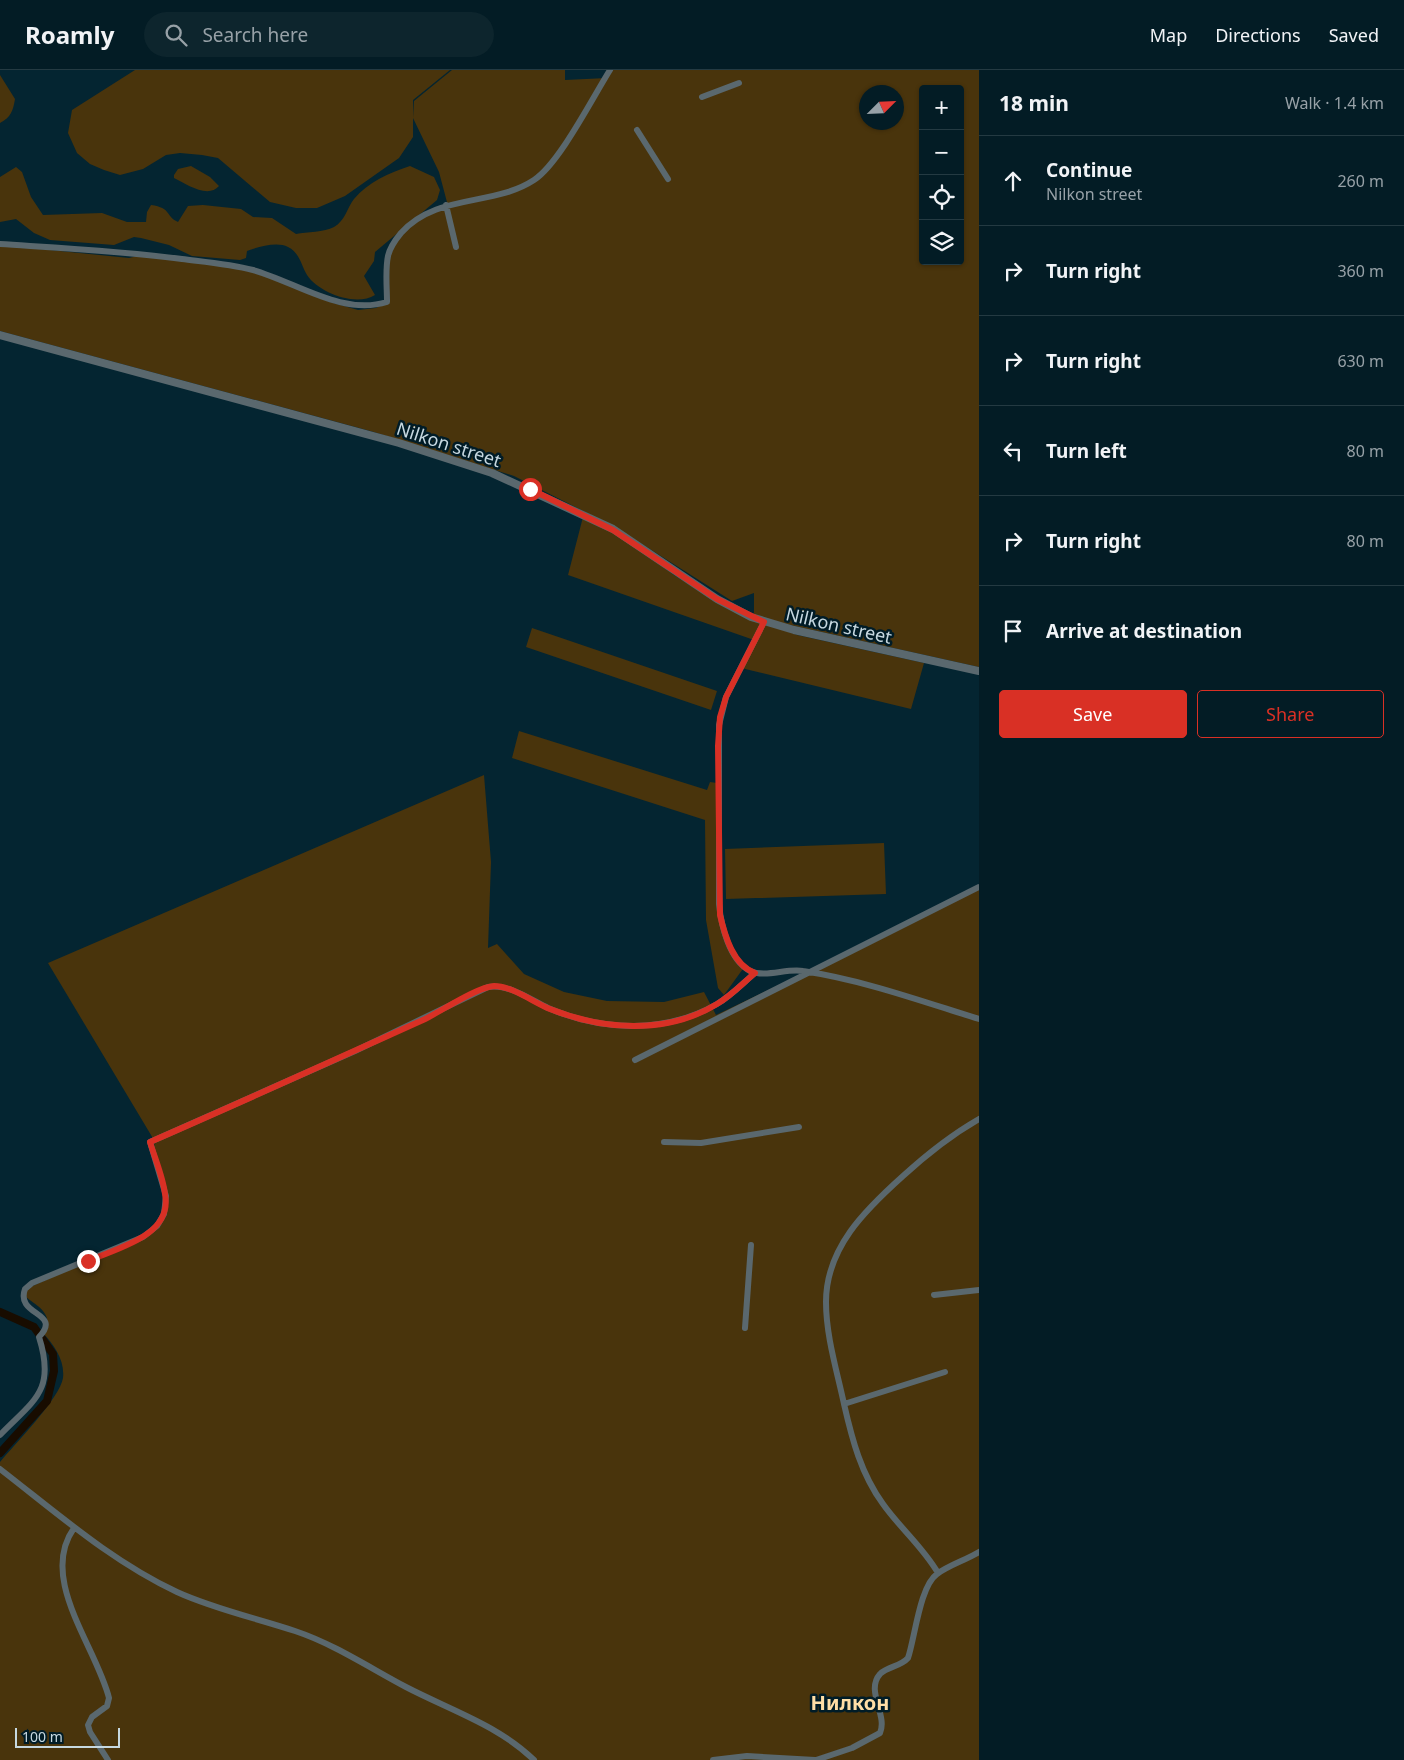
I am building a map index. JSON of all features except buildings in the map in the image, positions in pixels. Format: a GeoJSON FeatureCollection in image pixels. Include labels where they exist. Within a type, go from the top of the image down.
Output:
{"type":"FeatureCollection","features":[{"type":"Feature","properties":{"kind":"street"},"geometry":{"type":"LineString","coordinates":[[0,244],[141,254],[226,264],[274,276],[337,301],[375,305],[388,302],[388,258],[398,237],[417,218],[446,205],[504,192],[536,179],[558,154],[610,70]]}},
{"type":"Feature","properties":{"kind":"street"},"geometry":{"type":"LineString","coordinates":[[702,97],[739,83]]}},
{"type":"Feature","properties":{"kind":"street"},"geometry":{"type":"LineString","coordinates":[[637,130],[668,179]]}},
{"type":"Feature","properties":{"kind":"street"},"geometry":{"type":"LineString","coordinates":[[446,205],[456,247]]}},
{"type":"Feature","properties":{"kind":"street","name":"Nilkon street"},"geometry":{"type":"LineString","coordinates":[[0,335],[399,443],[508,479],[613,530],[717,599],[764,622],[922,660],[979,670]]}},
{"type":"Feature","properties":{"kind":"street"},"geometry":{"type":"LineString","coordinates":[[764,622],[724,702],[720,717],[718,746],[720,915],[728,942],[735,955],[746,968],[755,973],[792,970],[810,972],[852,981],[979,1018]]}},
{"type":"Feature","properties":{"kind":"street"},"geometry":{"type":"LineString","coordinates":[[635,1060],[979,887]]}},
{"type":"Feature","properties":{"kind":"street"},"geometry":{"type":"LineString","coordinates":[[0,1435],[28,1409],[41,1388],[46,1361],[40,1336],[46,1329],[44,1318],[30,1310],[25,1302],[24,1292],[28,1286],[143,1236],[155,1229],[162,1221],[166,1207],[166,1196],[150,1142],[363,1047],[488,987],[505,988],[550,1009],[580,1019],[621,1026],[643,1025],[674,1022],[690,1018],[721,1002],[755,973]]}},
{"type":"Feature","properties":{"kind":"street"},"geometry":{"type":"LineString","coordinates":[[938,1573],[930,1558],[904,1530],[873,1488],[856,1450],[826,1322],[826,1302],[830,1271],[841,1245],[861,1215],[941,1142],[979,1119]]}},
{"type":"Feature","properties":{"kind":"street"},"geometry":{"type":"LineString","coordinates":[[664,1142],[701,1143],[799,1127]]}},
{"type":"Feature","properties":{"kind":"street"},"geometry":{"type":"LineString","coordinates":[[745,1328],[747,1272],[751,1245]]}},
{"type":"Feature","properties":{"kind":"street"},"geometry":{"type":"LineString","coordinates":[[934,1295],[979,1290]]}},
{"type":"Feature","properties":{"kind":"street"},"geometry":{"type":"LineString","coordinates":[[844,1404],[945,1372]]}},
{"type":"Feature","properties":{"kind":"street"},"geometry":{"type":"LineString","coordinates":[[0,1469],[74,1528],[127,1565],[157,1582],[206,1604],[297,1632],[331,1647],[412,1690],[474,1718],[515,1743],[534,1760]]}},
{"type":"Feature","properties":{"kind":"street"},"geometry":{"type":"LineString","coordinates":[[74,1528],[64,1544],[61,1566],[75,1615],[108,1694],[107,1706],[92,1716],[88,1725],[90,1732],[108,1760]]}},
{"type":"Feature","properties":{"kind":"street"},"geometry":{"type":"LineString","coordinates":[[714,1760],[747,1756],[816,1760],[852,1748],[880,1733],[882,1728],[876,1699],[877,1680],[882,1672],[899,1665],[908,1658],[924,1596],[931,1580],[938,1573],[979,1552]]}},
{"type":"Feature","properties":{"kind":"shaded area"},"geometry":{"type":"Polygon","coordinates":[[[135,70],[450,70],[413,100],[413,137],[399,158],[345,196],[317,208],[296,208],[270,202],[218,158],[180,153],[166,155],[143,169],[120,175],[90,164],[77,153],[68,133],[72,110],[135,70]]]}},
{"type":"Feature","properties":{"kind":"shaded area"},"geometry":{"type":"Polygon","coordinates":[[[452,70],[565,70],[565,80],[607,78],[612,70],[979,70],[979,667],[754,617],[754,593],[732,601],[615,527],[514,476],[374,432],[0,331],[0,245],[129,258],[146,254],[249,270],[330,302],[358,310],[376,308],[388,302],[387,258],[396,239],[411,225],[448,206],[439,172],[413,118],[414,101],[452,70]]]}},
{"type":"Feature","properties":{"kind":"shaded area"},"geometry":{"type":"Polygon","coordinates":[[[0,75],[15,99],[11,113],[0,123],[0,75]]]}},
{"type":"Feature","properties":{"kind":"shaded area"},"geometry":{"type":"Polygon","coordinates":[[[191,166],[210,177],[219,186],[214,190],[203,191],[174,178],[178,169],[191,166]]]}},
{"type":"Feature","properties":{"kind":"shaded area"},"geometry":{"type":"Polygon","coordinates":[[[410,166],[434,177],[440,190],[437,200],[375,252],[374,261],[364,276],[375,295],[367,298],[348,299],[320,287],[307,275],[295,252],[284,245],[268,245],[251,249],[247,251],[246,258],[240,260],[192,256],[169,245],[134,237],[114,245],[50,240],[34,233],[16,219],[0,222],[0,177],[16,167],[22,172],[31,197],[43,215],[102,213],[127,222],[146,222],[147,212],[151,205],[162,208],[178,222],[188,206],[203,205],[241,209],[253,217],[272,218],[296,234],[334,227],[343,218],[354,199],[372,183],[410,166]]]}},
{"type":"Feature","properties":{"kind":"shaded area"},"geometry":{"type":"Polygon","coordinates":[[[583,517],[631,543],[674,575],[718,602],[776,627],[797,635],[924,663],[911,709],[741,668],[754,640],[568,575],[583,517]]]}},
{"type":"Feature","properties":{"kind":"shaded area"},"geometry":{"type":"Polygon","coordinates":[[[532,628],[717,691],[711,710],[526,647],[532,628]]]}},
{"type":"Feature","properties":{"kind":"shaded area"},"geometry":{"type":"Polygon","coordinates":[[[519,731],[707,790],[710,782],[717,783],[717,914],[732,948],[745,966],[724,995],[718,988],[706,920],[705,820],[512,758],[519,731]]]}},
{"type":"Feature","properties":{"kind":"shaded area"},"geometry":{"type":"Polygon","coordinates":[[[484,775],[491,862],[488,948],[497,944],[524,974],[564,992],[607,1001],[664,1002],[704,992],[716,1015],[979,889],[979,1760],[0,1760],[0,1462],[54,1397],[63,1378],[60,1359],[55,1348],[43,1333],[47,1329],[47,1318],[39,1307],[26,1297],[26,1289],[151,1232],[166,1217],[168,1194],[155,1157],[154,1140],[48,963],[484,775]]]}},
{"type":"Feature","properties":{"kind":"shaded area"},"geometry":{"type":"Polygon","coordinates":[[[884,843],[886,894],[726,899],[725,849],[884,843]]]}},
{"type":"Feature","properties":{"kind":"waterway"},"geometry":{"type":"LineString","coordinates":[[0,1312],[34,1327],[53,1354],[54,1371],[47,1401],[0,1453]]}},
{"type":"Feature","properties":{"kind":"district","name":"Нилкон"},"geometry":{"type":"Point","coordinates":[850,1702]}},
{"type":"Feature","properties":{"kind":"route"},"geometry":{"type":"LineString","coordinates":[[88,1261],[151,1232],[162,1221],[166,1207],[166,1196],[150,1142],[433,1015],[483,989],[492,986],[505,988],[550,1009],[602,1024],[621,1026],[643,1025],[674,1022],[690,1018],[721,1002],[755,973],[740,962],[731,948],[722,926],[718,904],[718,746],[720,717],[724,702],[764,622],[717,599],[651,553],[613,530],[530,489]]}}]}
